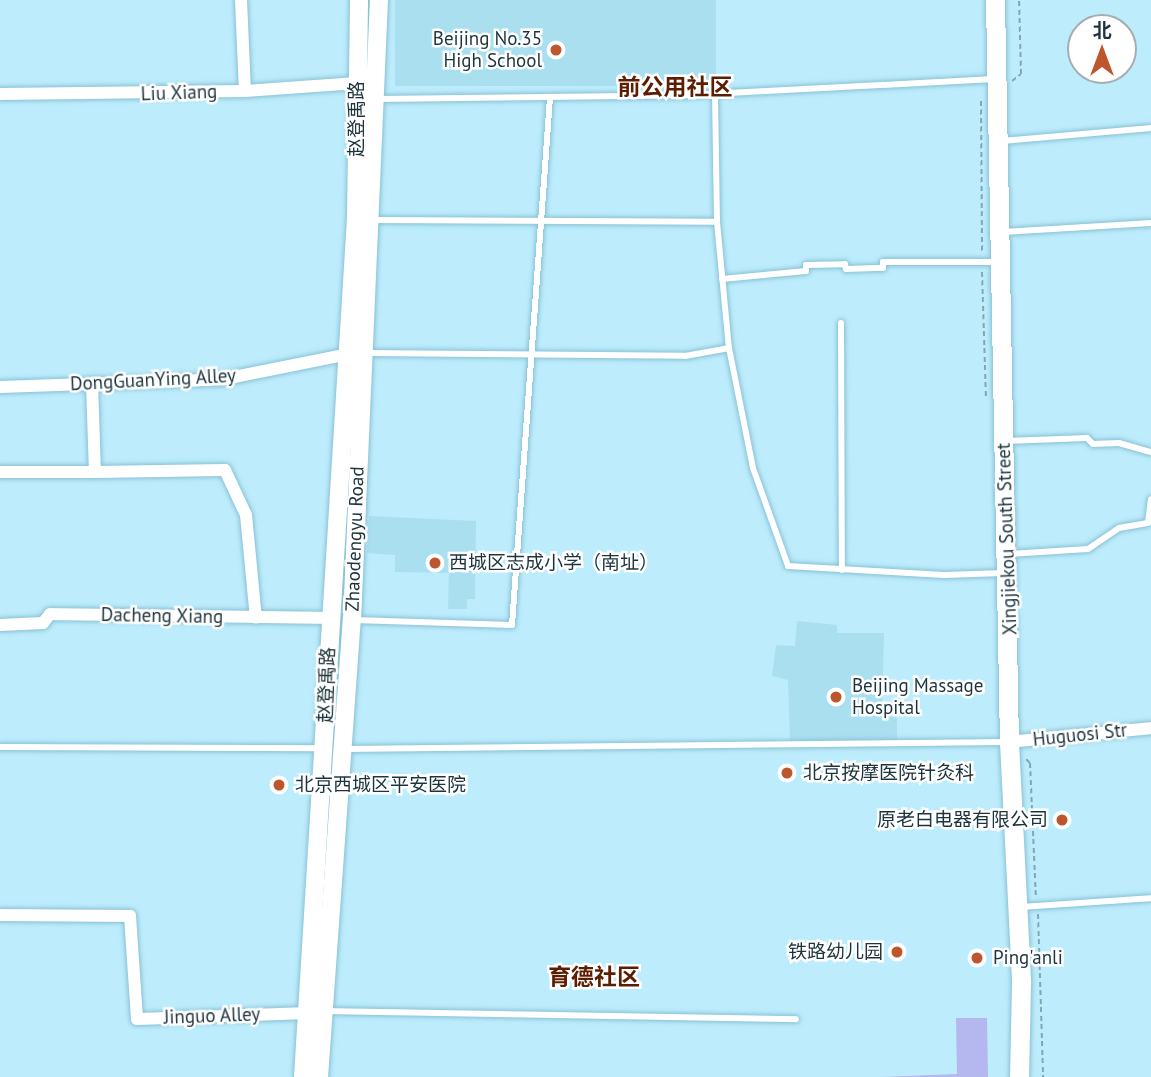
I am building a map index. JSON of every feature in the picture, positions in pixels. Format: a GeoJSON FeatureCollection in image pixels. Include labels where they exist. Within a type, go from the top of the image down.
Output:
{"type":"FeatureCollection","features":[{"type":"Feature","properties":{"kind":"main road","name":"赵登禹路"},"geometry":{"type":"LineString","coordinates":[[303,1077],[315,1012],[333,749],[329,618],[354,353],[359,0]]}},
{"type":"Feature","properties":{"kind":"main road","name":"Zhaodengyu Road"},"geometry":{"type":"LineString","coordinates":[[333,749],[352,620],[354,353],[371,220],[379,0]]}},
{"type":"Feature","properties":{"kind":"main road","name":"Xingjiekou South Street"},"geometry":{"type":"LineString","coordinates":[[995,0],[997,232],[1008,564],[1009,742],[1018,907],[1019,1077]]}},
{"type":"Feature","properties":{"kind":"main road"},"geometry":{"type":"LineString","coordinates":[[315,1012],[319,1077]]}},
{"type":"Feature","properties":{"kind":"street"},"geometry":{"type":"LineString","coordinates":[[241,0],[245,91]]}},
{"type":"Feature","properties":{"kind":"street","name":"Liu Xiang"},"geometry":{"type":"LineString","coordinates":[[0,94],[245,91],[357,83]]}},
{"type":"Feature","properties":{"kind":"street","name":"DongGuanYing Alley"},"geometry":{"type":"LineString","coordinates":[[0,387],[223,379],[354,353]]}},
{"type":"Feature","properties":{"kind":"street"},"geometry":{"type":"LineString","coordinates":[[92,383],[95,472]]}},
{"type":"Feature","properties":{"kind":"street"},"geometry":{"type":"LineString","coordinates":[[0,472],[225,470],[246,515],[257,618]]}},
{"type":"Feature","properties":{"kind":"street","name":"Dacheng Xiang"},"geometry":{"type":"LineString","coordinates":[[0,625],[43,623],[50,614],[329,618]]}},
{"type":"Feature","properties":{"kind":"street","name":"Huguosi Str"},"geometry":{"type":"LineString","coordinates":[[1009,742],[1151,728]]}},
{"type":"Feature","properties":{"kind":"street","name":"Jinguo Alley"},"geometry":{"type":"LineString","coordinates":[[0,915],[130,916],[137,1019],[315,1012]]}},
{"type":"Feature","properties":{"kind":"lane"},"geometry":{"type":"LineString","coordinates":[[377,99],[715,94],[996,85]]}},
{"type":"Feature","properties":{"kind":"lane"},"geometry":{"type":"LineString","coordinates":[[715,94],[717,222],[729,348],[753,468],[788,566],[842,570],[1008,564],[1088,549],[1119,528],[1148,523],[1151,499]]}},
{"type":"Feature","properties":{"kind":"lane"},"geometry":{"type":"LineString","coordinates":[[352,620],[512,625],[550,97]]}},
{"type":"Feature","properties":{"kind":"lane"},"geometry":{"type":"LineString","coordinates":[[997,142],[1151,128]]}},
{"type":"Feature","properties":{"kind":"lane"},"geometry":{"type":"LineString","coordinates":[[371,220],[717,222]]}},
{"type":"Feature","properties":{"kind":"lane"},"geometry":{"type":"LineString","coordinates":[[997,232],[1151,223]]}},
{"type":"Feature","properties":{"kind":"lane"},"geometry":{"type":"LineString","coordinates":[[722,279],[806,271],[806,265],[845,264],[846,269],[883,268],[883,262],[998,262]]}},
{"type":"Feature","properties":{"kind":"lane"},"geometry":{"type":"LineString","coordinates":[[841,323],[842,570]]}},
{"type":"Feature","properties":{"kind":"lane"},"geometry":{"type":"LineString","coordinates":[[354,353],[530,352],[685,356],[729,348]]}},
{"type":"Feature","properties":{"kind":"lane"},"geometry":{"type":"LineString","coordinates":[[1003,441],[1087,438],[1093,444],[1119,443],[1151,452]]}},
{"type":"Feature","properties":{"kind":"lane"},"geometry":{"type":"LineString","coordinates":[[0,747],[333,749],[1009,742]]}},
{"type":"Feature","properties":{"kind":"lane"},"geometry":{"type":"LineString","coordinates":[[1018,907],[1151,898]]}},
{"type":"Feature","properties":{"kind":"lane"},"geometry":{"type":"LineString","coordinates":[[315,1012],[796,1019]]}},
{"type":"Feature","properties":{"kind":"path"},"geometry":{"type":"LineString","coordinates":[[996,85],[1021,75],[1019,0]]}},
{"type":"Feature","properties":{"kind":"shaded area","name":"Beijing No.35 High School"},"geometry":{"type":"Polygon","coordinates":[[[395,0],[716,0],[716,86],[395,86],[395,0]]]}},
{"type":"Feature","properties":{"kind":"shaded area","name":"西城区志成小学（南址）"},"geometry":{"type":"Polygon","coordinates":[[[369,516],[476,521],[475,599],[467,599],[467,609],[448,609],[449,573],[395,572],[395,555],[367,553],[369,516]]]}},
{"type":"Feature","properties":{"kind":"shaded area","name":"Beijing Massage Hospital"},"geometry":{"type":"Polygon","coordinates":[[[797,621],[837,625],[837,633],[884,633],[882,715],[897,715],[897,740],[790,742],[788,680],[772,676],[776,645],[795,646],[797,621]]]}},
{"type":"Feature","properties":{"kind":"shaded area"},"geometry":{"type":"Polygon","coordinates":[[[956,1018],[987,1018],[988,1077],[882,1077],[957,1074],[956,1018]]]}},
{"type":"Feature","properties":{"kind":"place","name":"Beijing No.35 High School"},"geometry":{"type":"Point","coordinates":[556,50]}},
{"type":"Feature","properties":{"kind":"place","name":"西城区志成小学（南址）"},"geometry":{"type":"Point","coordinates":[435,563]}},
{"type":"Feature","properties":{"kind":"place","name":"Beijing Massage Hospital"},"geometry":{"type":"Point","coordinates":[836,697]}},
{"type":"Feature","properties":{"kind":"place","name":"北京按摩医院针灸科"},"geometry":{"type":"Point","coordinates":[787,773]}},
{"type":"Feature","properties":{"kind":"place","name":"北京西城区平安医院"},"geometry":{"type":"Point","coordinates":[279,785]}},
{"type":"Feature","properties":{"kind":"place","name":"原老白电器有限公司"},"geometry":{"type":"Point","coordinates":[1062,820]}},
{"type":"Feature","properties":{"kind":"place","name":"铁路幼儿园"},"geometry":{"type":"Point","coordinates":[897,952]}},
{"type":"Feature","properties":{"kind":"place","name":"Ping'anli"},"geometry":{"type":"Point","coordinates":[977,958]}},
{"type":"Feature","properties":{"kind":"district","name":"前公用社区"},"geometry":{"type":"Point","coordinates":[675,87]}},
{"type":"Feature","properties":{"kind":"district","name":"育德社区"},"geometry":{"type":"Point","coordinates":[594,977]}}]}
